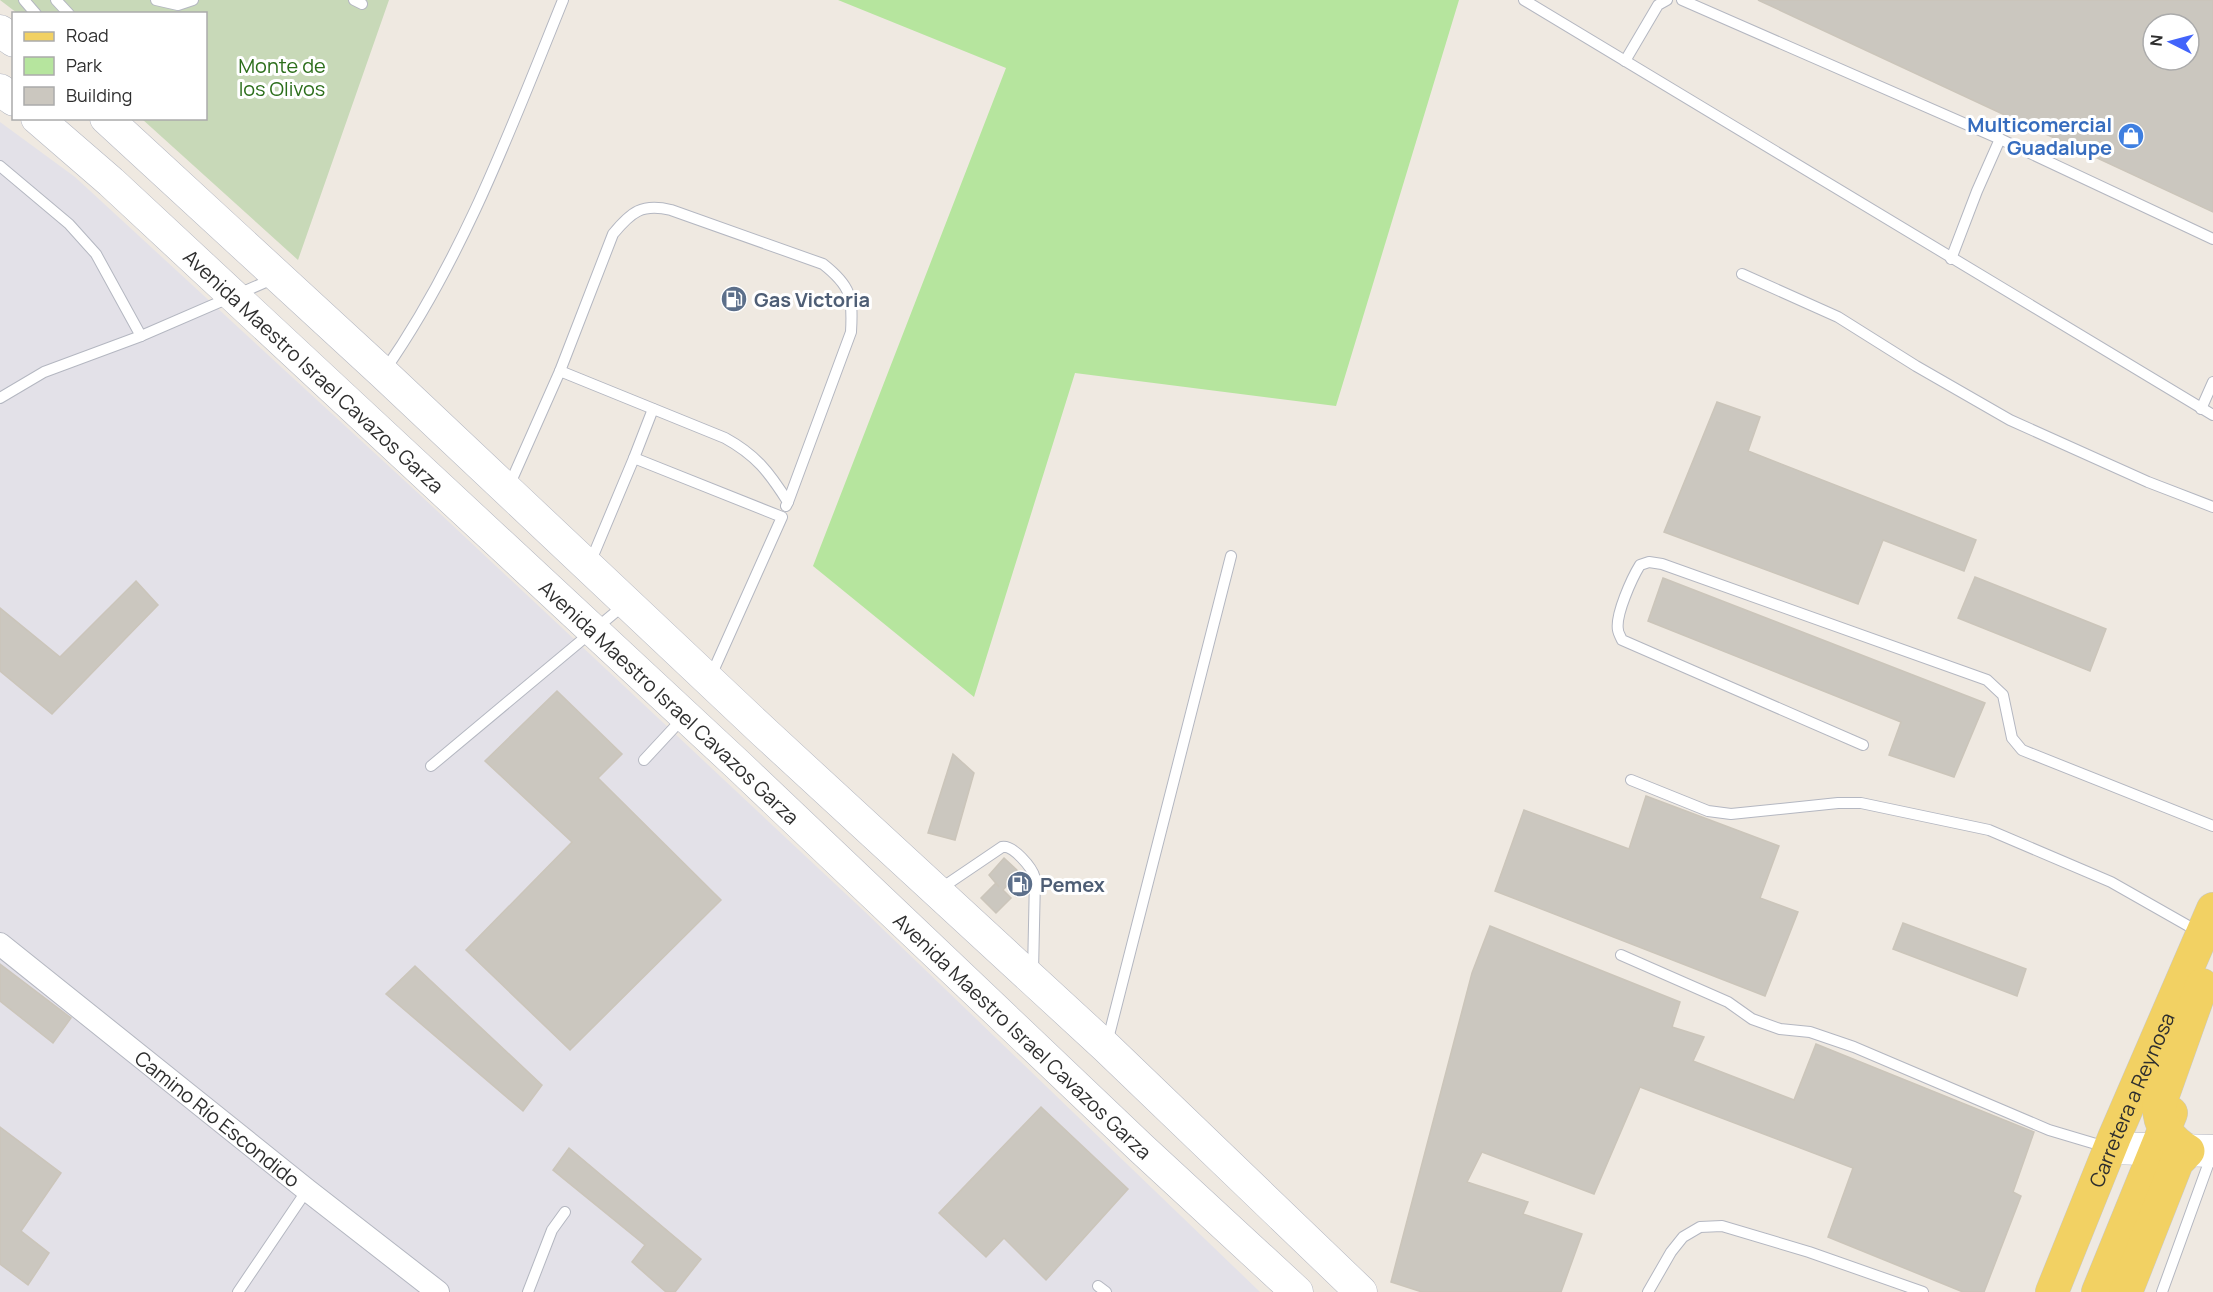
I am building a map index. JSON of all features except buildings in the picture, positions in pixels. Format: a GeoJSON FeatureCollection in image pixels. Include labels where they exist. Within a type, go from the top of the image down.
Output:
{"type":"FeatureCollection","features":[{"type":"Feature","properties":{"kind":"main road","name":"Avenida Maestro Israel Cavazos Garza"},"geometry":{"type":"LineString","coordinates":[[39,120],[111,182],[738,765],[1141,1148],[1297,1292]]}},
{"type":"Feature","properties":{"kind":"main road"},"geometry":{"type":"LineString","coordinates":[[108,120],[383,373],[765,734],[1106,1047],[1361,1292]]}},
{"type":"Feature","properties":{"kind":"main road"},"geometry":{"type":"LineString","coordinates":[[738,765],[765,734]]}},
{"type":"Feature","properties":{"kind":"main road"},"geometry":{"type":"LineString","coordinates":[[822,845],[852,812]]}},
{"type":"Feature","properties":{"kind":"main road"},"geometry":{"type":"LineString","coordinates":[[2160,1140],[2159,1114],[2163,1094],[2209,933]]}},
{"type":"Feature","properties":{"kind":"main road","name":"Carretera a Reynosa"},"geometry":{"type":"LineString","coordinates":[[2052,1292],[2109,1148],[2209,933]]}},
{"type":"Feature","properties":{"kind":"main road","name":"Carretera a Reynosa"},"geometry":{"type":"LineString","coordinates":[[2098,1292],[2213,1011]]}},
{"type":"Feature","properties":{"kind":"main road"},"geometry":{"type":"LineString","coordinates":[[2109,1148],[2160,1140],[2205,1151]]}},
{"type":"Feature","properties":{"kind":"main road"},"geometry":{"type":"LineString","coordinates":[[2126,1292],[2177,1162],[2205,1151]]}},
{"type":"Feature","properties":{"kind":"street","name":"Camino Río Escondido"},"geometry":{"type":"LineString","coordinates":[[0,944],[438,1292]]}},
{"type":"Feature","properties":{"kind":"lane"},"geometry":{"type":"LineString","coordinates":[[24,0],[34,12]]}},
{"type":"Feature","properties":{"kind":"lane"},"geometry":{"type":"LineString","coordinates":[[56,0],[67,12]]}},
{"type":"Feature","properties":{"kind":"lane"},"geometry":{"type":"LineString","coordinates":[[156,0],[178,5],[193,0]]}},
{"type":"Feature","properties":{"kind":"lane"},"geometry":{"type":"LineString","coordinates":[[383,373],[421,313],[466,226],[521,103],[563,0]]}},
{"type":"Feature","properties":{"kind":"lane"},"geometry":{"type":"LineString","coordinates":[[1524,0],[2213,415]]}},
{"type":"Feature","properties":{"kind":"lane"},"geometry":{"type":"LineString","coordinates":[[1625,61],[1658,5],[1667,0]]}},
{"type":"Feature","properties":{"kind":"lane"},"geometry":{"type":"LineString","coordinates":[[1682,0],[2000,139],[2213,239]]}},
{"type":"Feature","properties":{"kind":"lane"},"geometry":{"type":"LineString","coordinates":[[1951,259],[2000,139]]}},
{"type":"Feature","properties":{"kind":"lane"},"geometry":{"type":"LineString","coordinates":[[0,166],[69,224],[96,254],[141,336]]}},
{"type":"Feature","properties":{"kind":"lane"},"geometry":{"type":"LineString","coordinates":[[507,491],[560,372],[613,234],[625,219],[639,209],[654,206],[670,210],[823,264],[838,276],[849,291],[853,308],[851,332],[782,517],[708,681]]}},
{"type":"Feature","properties":{"kind":"lane"},"geometry":{"type":"LineString","coordinates":[[1742,274],[1838,317],[1916,366],[2010,420],[2148,482],[2213,507]]}},
{"type":"Feature","properties":{"kind":"lane"},"geometry":{"type":"LineString","coordinates":[[0,398],[44,372],[141,336],[278,277]]}},
{"type":"Feature","properties":{"kind":"lane"},"geometry":{"type":"LineString","coordinates":[[560,372],[740,446],[766,468],[788,502]]}},
{"type":"Feature","properties":{"kind":"lane"},"geometry":{"type":"LineString","coordinates":[[2201,409],[2213,382]]}},
{"type":"Feature","properties":{"kind":"lane"},"geometry":{"type":"LineString","coordinates":[[589,567],[653,409]]}},
{"type":"Feature","properties":{"kind":"lane"},"geometry":{"type":"LineString","coordinates":[[634,458],[782,517]]}},
{"type":"Feature","properties":{"kind":"lane"},"geometry":{"type":"LineString","coordinates":[[1106,1047],[1232,556]]}},
{"type":"Feature","properties":{"kind":"lane"},"geometry":{"type":"LineString","coordinates":[[1863,745],[1622,640],[1618,631],[1618,619],[1640,565],[1648,562],[1662,564],[1987,680],[2003,695],[2012,738],[2022,750],[2213,826]]}},
{"type":"Feature","properties":{"kind":"lane"},"geometry":{"type":"LineString","coordinates":[[431,766],[626,603]]}},
{"type":"Feature","properties":{"kind":"lane"},"geometry":{"type":"LineString","coordinates":[[644,759],[685,716]]}},
{"type":"Feature","properties":{"kind":"lane"},"geometry":{"type":"LineString","coordinates":[[1631,780],[1708,810],[1731,814],[1838,803],[1861,803],[1989,830],[2111,882],[2209,933]]}},
{"type":"Feature","properties":{"kind":"lane"},"geometry":{"type":"LineString","coordinates":[[937,891],[1002,847],[1011,848],[1031,869],[1035,878],[1033,981]]}},
{"type":"Feature","properties":{"kind":"lane"},"geometry":{"type":"LineString","coordinates":[[1621,955],[1728,1002],[1752,1019],[1780,1029],[1810,1032],[1854,1047],[2049,1130],[2109,1148]]}},
{"type":"Feature","properties":{"kind":"lane"},"geometry":{"type":"LineString","coordinates":[[2162,1292],[2205,1151]]}},
{"type":"Feature","properties":{"kind":"lane"},"geometry":{"type":"LineString","coordinates":[[238,1292],[307,1190]]}},
{"type":"Feature","properties":{"kind":"lane"},"geometry":{"type":"LineString","coordinates":[[528,1292],[548,1237],[565,1212]]}},
{"type":"Feature","properties":{"kind":"lane"},"geometry":{"type":"LineString","coordinates":[[1648,1292],[1671,1252],[1683,1237],[1700,1227],[1722,1226],[1809,1252],[1923,1292]]}},
{"type":"Feature","properties":{"kind":"shaded area"},"geometry":{"type":"Polygon","coordinates":[[[0,122],[75,177],[418,493],[864,911],[1260,1292],[0,1292],[0,122]]]}},
{"type":"Feature","properties":{"kind":"green space","name":"Monte de los Olivos"},"geometry":{"type":"Polygon","coordinates":[[[0,0],[389,0],[298,260],[143,120],[207,120],[207,12],[16,12],[0,0]]]}},
{"type":"Feature","properties":{"kind":"green space"},"geometry":{"type":"Polygon","coordinates":[[[838,0],[1459,0],[1336,406],[1075,373],[974,697],[813,566],[1006,68],[838,0]]]}},
{"type":"Feature","properties":{"kind":"place","name":"Multicomercial Guadalupe"},"geometry":{"type":"Point","coordinates":[2131,136]}},
{"type":"Feature","properties":{"kind":"place","name":"Gas Victoria"},"geometry":{"type":"Point","coordinates":[734,299]}},
{"type":"Feature","properties":{"kind":"place","name":"Pemex"},"geometry":{"type":"Point","coordinates":[1020,884]}}]}
